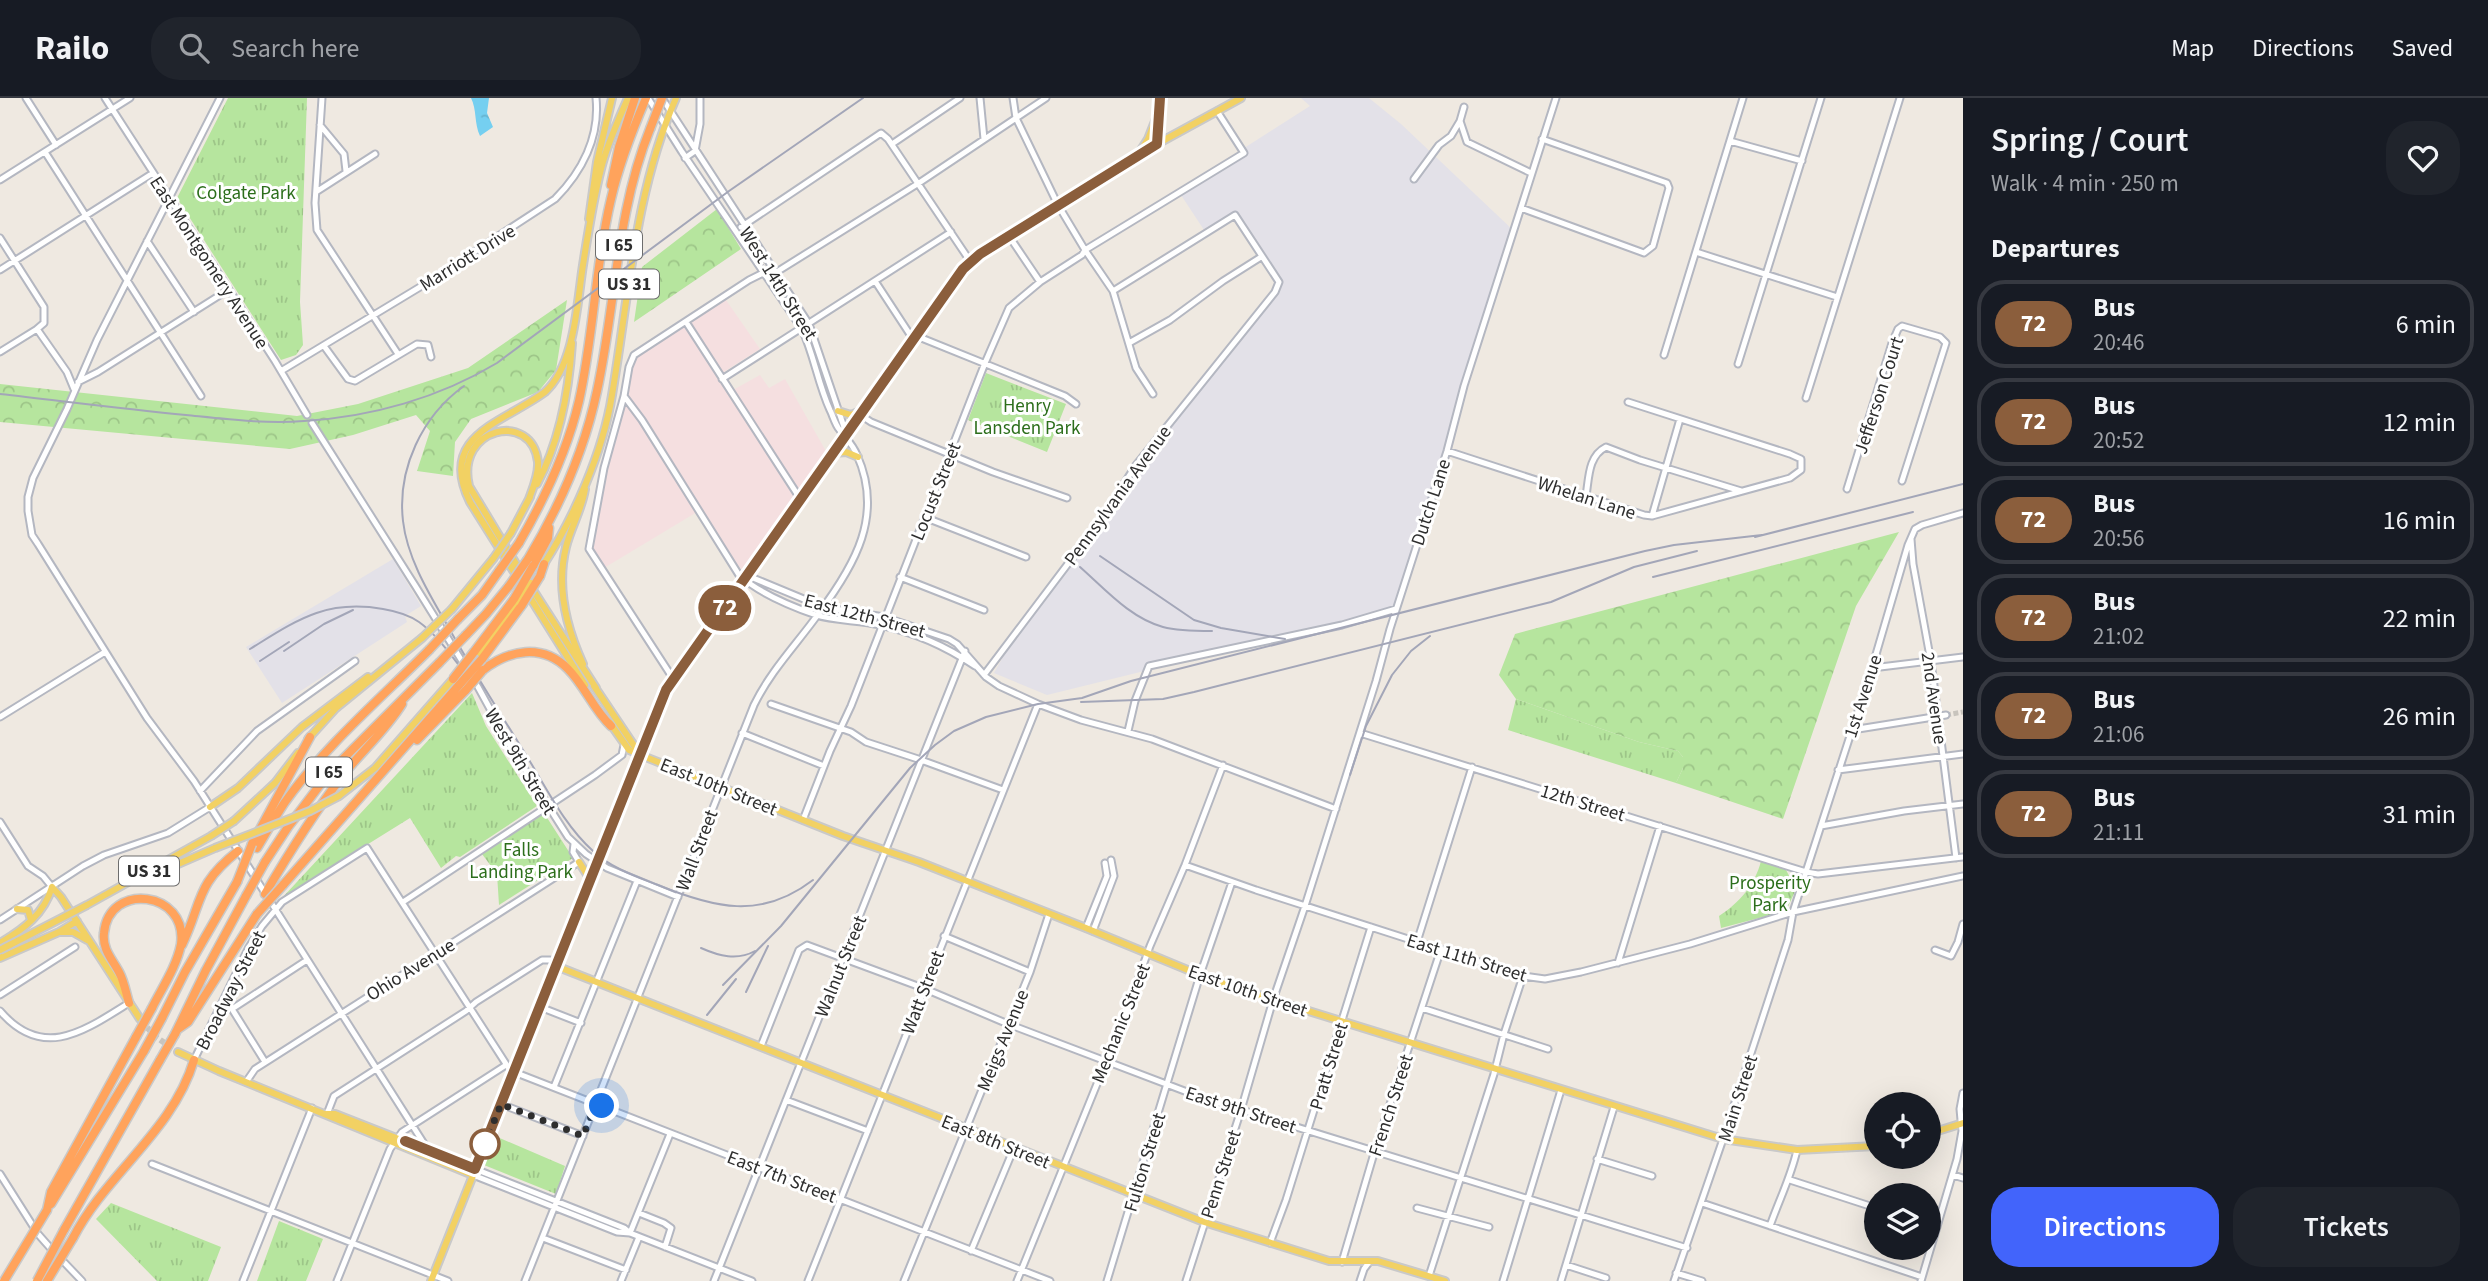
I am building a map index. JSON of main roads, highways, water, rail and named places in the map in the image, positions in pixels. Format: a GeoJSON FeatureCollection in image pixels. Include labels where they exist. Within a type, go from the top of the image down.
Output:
{"type":"FeatureCollection","features":[{"type":"Feature","properties":{"kind":"highway"},"geometry":{"type":"LineString","coordinates":[[611,199],[611,175],[634,98]]}},
{"type":"Feature","properties":{"kind":"highway","name":"I 65"},"geometry":{"type":"LineString","coordinates":[[4,1281],[144,1051],[255,846],[285,803],[330,749],[458,619],[519,543],[550,485],[571,429],[585,368],[611,199],[623,158],[647,98]]}},
{"type":"Feature","properties":{"kind":"highway","name":"I 65"},"geometry":{"type":"LineString","coordinates":[[37,1281],[176,1032],[246,896],[288,827],[329,773],[466,635],[509,586],[534,568],[550,522],[573,472],[593,407],[622,230],[637,166],[662,98]]}},
{"type":"Feature","properties":{"kind":"highway"},"geometry":{"type":"LineString","coordinates":[[176,1032],[188,1022],[257,914],[460,684],[518,602],[534,568],[544,564]]}},
{"type":"Feature","properties":{"kind":"highway"},"geometry":{"type":"LineString","coordinates":[[460,684],[507,655],[537,652],[553,657],[570,672],[596,710],[611,726]]}},
{"type":"Feature","properties":{"kind":"highway"},"geometry":{"type":"LineString","coordinates":[[265,894],[312,818],[354,761],[394,718],[408,695]]}},
{"type":"Feature","properties":{"kind":"highway"},"geometry":{"type":"LineString","coordinates":[[255,846],[310,737]]}},
{"type":"Feature","properties":{"kind":"highway"},"geometry":{"type":"LineString","coordinates":[[47,1210],[51,1192],[173,965],[208,878],[238,851]]}},
{"type":"Feature","properties":{"kind":"highway"},"geometry":{"type":"LineString","coordinates":[[129,1003],[121,974],[108,953],[104,940],[107,921],[117,907],[124,902],[141,898],[158,901],[170,911],[179,924],[181,934],[173,965]]}},
{"type":"Feature","properties":{"kind":"highway"},"geometry":{"type":"LineString","coordinates":[[47,1281],[95,1202],[172,1108],[194,1060]]}},
{"type":"Feature","properties":{"kind":"main road"},"geometry":{"type":"LineString","coordinates":[[589,228],[596,172],[612,98]]}},
{"type":"Feature","properties":{"kind":"main road","name":"US 31"},"geometry":{"type":"LineString","coordinates":[[0,950],[87,905],[234,821],[275,783],[336,708],[422,638],[452,609],[493,559],[511,533],[542,474],[556,435],[567,387],[574,323],[601,169],[628,98]]}},
{"type":"Feature","properties":{"kind":"main road","name":"US 31"},"geometry":{"type":"LineString","coordinates":[[544,564],[585,484],[600,444],[612,395],[649,171],[676,98]]}},
{"type":"Feature","properties":{"kind":"main road"},"geometry":{"type":"LineString","coordinates":[[1157,144],[1160,98]]}},
{"type":"Feature","properties":{"kind":"main road"},"geometry":{"type":"LineString","coordinates":[[432,1278],[639,754],[662,698],[674,680],[846,436],[860,412],[970,261],[1137,156],[1239,99]]}},
{"type":"Feature","properties":{"kind":"main road"},"geometry":{"type":"LineString","coordinates":[[1137,156],[1148,139],[1159,111]]}},
{"type":"Feature","properties":{"kind":"main road"},"geometry":{"type":"LineString","coordinates":[[574,323],[562,368],[552,386],[532,402],[487,427],[471,440],[461,461],[461,478],[470,502],[611,726]]}},
{"type":"Feature","properties":{"kind":"main road"},"geometry":{"type":"LineString","coordinates":[[838,411],[850,415],[860,412]]}},
{"type":"Feature","properties":{"kind":"main road"},"geometry":{"type":"LineString","coordinates":[[529,499],[538,466],[530,443],[517,433],[505,431],[493,432],[481,439],[472,450],[467,466],[472,494],[639,754]]}},
{"type":"Feature","properties":{"kind":"main road"},"geometry":{"type":"LineString","coordinates":[[834,453],[846,452],[858,457]]}},
{"type":"Feature","properties":{"kind":"main road"},"geometry":{"type":"LineString","coordinates":[[585,484],[565,549],[563,602],[573,642],[596,688]]}},
{"type":"Feature","properties":{"kind":"main road"},"geometry":{"type":"LineString","coordinates":[[210,807],[238,788],[323,710],[399,657]]}},
{"type":"Feature","properties":{"kind":"main road","name":"US 31"},"geometry":{"type":"LineString","coordinates":[[87,905],[176,863],[310,811],[339,796],[375,768],[460,684]]}},
{"type":"Feature","properties":{"kind":"main road","name":"East 10th Street"},"geometry":{"type":"LineString","coordinates":[[611,726],[624,745],[639,754],[803,820],[1090,929],[1200,975],[1273,1000],[1723,1139],[1797,1150],[1864,1147]]}},
{"type":"Feature","properties":{"kind":"main road"},"geometry":{"type":"LineString","coordinates":[[579,862],[590,879]]}},
{"type":"Feature","properties":{"kind":"main road"},"geometry":{"type":"LineString","coordinates":[[0,943],[30,923],[48,900],[52,887],[140,1019]]}},
{"type":"Feature","properties":{"kind":"main road"},"geometry":{"type":"LineString","coordinates":[[17,909],[24,908],[29,912],[32,918],[30,923]]}},
{"type":"Feature","properties":{"kind":"main road"},"geometry":{"type":"LineString","coordinates":[[0,958],[59,932],[77,921]]}},
{"type":"Feature","properties":{"kind":"main road"},"geometry":{"type":"LineString","coordinates":[[59,932],[73,932],[90,942]]}},
{"type":"Feature","properties":{"kind":"main road","name":"East 8th Street"},"geometry":{"type":"LineString","coordinates":[[556,966],[1204,1222],[1329,1261],[1378,1261],[1445,1281]]}},
{"type":"Feature","properties":{"kind":"main road"},"geometry":{"type":"LineString","coordinates":[[177,1052],[334,1119],[474,1172]]}},
{"type":"Feature","properties":{"kind":"main road"},"geometry":{"type":"LineString","coordinates":[[1941,1130],[1962,1123]]}},
{"type":"Feature","properties":{"kind":"main road"},"geometry":{"type":"LineString","coordinates":[[396,1141],[428,1150],[474,1172]]}},
{"type":"Feature","properties":{"kind":"water"},"geometry":{"type":"Polygon","coordinates":[[[471,98],[489,98],[487,113],[493,127],[480,136],[474,107],[471,98]]]}},
{"type":"Feature","properties":{"kind":"tunnel"},"geometry":{"type":"LineString","coordinates":[[1946,715],[1963,712]]}},
{"type":"Feature","properties":{"kind":"tunnel"},"geometry":{"type":"LineString","coordinates":[[141,1021],[156,1037],[178,1052]]}},
{"type":"Feature","properties":{"kind":"railway"},"geometry":{"type":"LineString","coordinates":[[0,394],[274,422],[354,415],[428,396],[497,363],[729,191],[863,98]]}},
{"type":"Feature","properties":{"kind":"railway"},"geometry":{"type":"LineString","coordinates":[[464,386],[436,412],[416,445],[404,482],[402,502],[405,534],[419,574],[432,599],[564,818],[593,851],[615,867],[699,900],[737,906],[756,905],[794,893],[813,880]]}},
{"type":"Feature","properties":{"kind":"railway"},"geometry":{"type":"LineString","coordinates":[[1755,537],[1963,484]]}},
{"type":"Feature","properties":{"kind":"railway"},"geometry":{"type":"LineString","coordinates":[[1653,577],[1913,512]]}},
{"type":"Feature","properties":{"kind":"railway"},"geometry":{"type":"LineString","coordinates":[[723,985],[781,926],[910,768],[954,731],[986,717],[1038,704],[1082,698],[1131,681],[1645,551],[1762,535]]}},
{"type":"Feature","properties":{"kind":"railway"},"geometry":{"type":"LineString","coordinates":[[1081,702],[1163,699],[1194,692],[1551,602],[1634,567],[1697,551]]}},
{"type":"Feature","properties":{"kind":"railway"},"geometry":{"type":"LineString","coordinates":[[1100,556],[1194,620],[1221,628],[1285,639]]}},
{"type":"Feature","properties":{"kind":"railway"},"geometry":{"type":"LineString","coordinates":[[1080,567],[1118,602],[1151,623],[1175,629],[1212,631]]}},
{"type":"Feature","properties":{"kind":"railway"},"geometry":{"type":"LineString","coordinates":[[250,649],[313,614],[345,607],[383,609],[406,615],[427,628],[472,681]]}},
{"type":"Feature","properties":{"kind":"railway"},"geometry":{"type":"LineString","coordinates":[[284,651],[324,624],[353,610]]}},
{"type":"Feature","properties":{"kind":"railway"},"geometry":{"type":"LineString","coordinates":[[1350,775],[1366,726],[1392,675],[1411,651],[1430,636]]}},
{"type":"Feature","properties":{"kind":"railway"},"geometry":{"type":"LineString","coordinates":[[260,661],[289,642]]}},
{"type":"Feature","properties":{"kind":"railway"},"geometry":{"type":"LineString","coordinates":[[746,992],[768,946]]}},
{"type":"Feature","properties":{"kind":"railway"},"geometry":{"type":"LineString","coordinates":[[701,948],[728,956],[742,956],[755,951]]}},
{"type":"Feature","properties":{"kind":"railway"},"geometry":{"type":"LineString","coordinates":[[707,1015],[736,979]]}},
{"type":"Feature","properties":{"kind":"park label","name":"Colgate Park"},"geometry":{"type":"Point","coordinates":[246,192]}},
{"type":"Feature","properties":{"kind":"park label","name":"Henry Lansden Park"},"geometry":{"type":"Point","coordinates":[1027,416]}},
{"type":"Feature","properties":{"kind":"park label","name":"Falls Landing Park"},"geometry":{"type":"Point","coordinates":[521,860]}},
{"type":"Feature","properties":{"kind":"park label","name":"Prosperity Park"},"geometry":{"type":"Point","coordinates":[1770,893]}}]}
